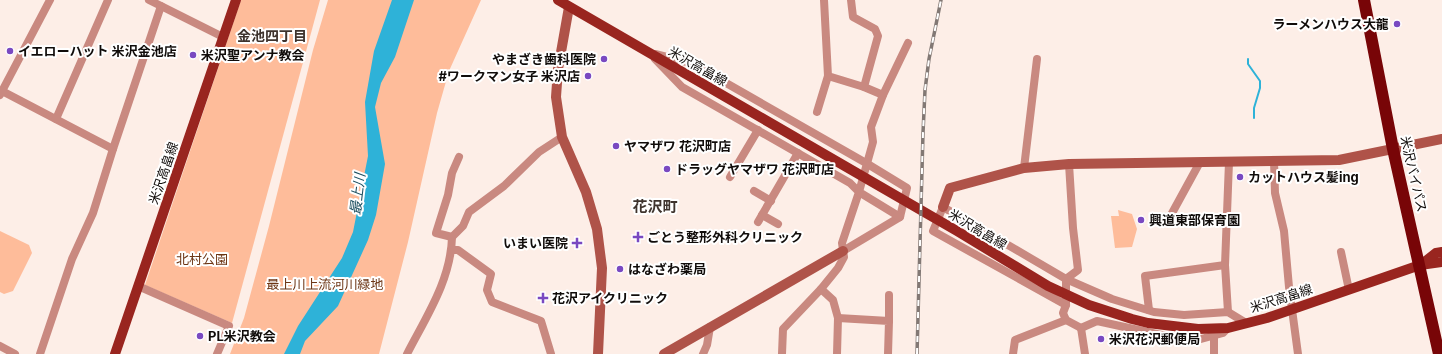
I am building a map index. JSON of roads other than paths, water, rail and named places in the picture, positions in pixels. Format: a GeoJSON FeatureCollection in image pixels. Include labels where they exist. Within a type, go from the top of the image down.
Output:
{"type":"FeatureCollection","features":[{"type":"Feature","properties":{"kind":"highway","name":"米沢バイパス"},"geometry":{"type":"LineString","coordinates":[[1364,0],[1393,149],[1439,354]]}},
{"type":"Feature","properties":{"kind":"main road","name":"米沢高畠線"},"geometry":{"type":"LineString","coordinates":[[115,354],[236,0]]}},
{"type":"Feature","properties":{"kind":"main road","name":"米沢高畠線"},"geometry":{"type":"LineString","coordinates":[[558,0],[570,3],[649,52],[1048,286],[1089,305],[1132,319],[1148,323],[1198,329],[1228,328],[1267,318],[1420,265],[1442,262]]}},
{"type":"Feature","properties":{"kind":"main road","name":"米沢高畠線"},"geometry":{"type":"LineString","coordinates":[[1420,265],[1436,253],[1442,252]]}},
{"type":"Feature","properties":{"kind":"street"},"geometry":{"type":"LineString","coordinates":[[50,0],[1,93],[56,119],[113,149]]}},
{"type":"Feature","properties":{"kind":"street"},"geometry":{"type":"LineString","coordinates":[[56,119],[108,0]]}},
{"type":"Feature","properties":{"kind":"street"},"geometry":{"type":"LineString","coordinates":[[149,0],[223,37]]}},
{"type":"Feature","properties":{"kind":"street"},"geometry":{"type":"LineString","coordinates":[[817,112],[828,76],[824,0]]}},
{"type":"Feature","properties":{"kind":"street"},"geometry":{"type":"LineString","coordinates":[[851,0],[853,17],[875,29],[878,36],[864,87]]}},
{"type":"Feature","properties":{"kind":"street"},"geometry":{"type":"LineString","coordinates":[[570,3],[558,69],[556,97],[562,137],[586,192],[597,229],[602,268],[598,354]]}},
{"type":"Feature","properties":{"kind":"street"},"geometry":{"type":"LineString","coordinates":[[40,354],[72,259],[93,213],[160,6]]}},
{"type":"Feature","properties":{"kind":"street"},"geometry":{"type":"LineString","coordinates":[[782,354],[783,329],[821,289],[838,268],[844,257],[842,243],[859,192],[873,142],[871,127],[908,43]]}},
{"type":"Feature","properties":{"kind":"street"},"geometry":{"type":"LineString","coordinates":[[649,52],[682,87],[850,183],[859,192],[900,217]]}},
{"type":"Feature","properties":{"kind":"street"},"geometry":{"type":"LineString","coordinates":[[649,52],[691,63],[907,188],[900,217],[664,354]]}},
{"type":"Feature","properties":{"kind":"street"},"geometry":{"type":"LineString","coordinates":[[1024,168],[1037,59]]}},
{"type":"Feature","properties":{"kind":"street"},"geometry":{"type":"LineString","coordinates":[[828,76],[884,95]]}},
{"type":"Feature","properties":{"kind":"street"},"geometry":{"type":"LineString","coordinates":[[730,177],[758,130]]}},
{"type":"Feature","properties":{"kind":"street"},"geometry":{"type":"LineString","coordinates":[[407,354],[444,281],[452,250],[452,237],[463,226],[469,212],[504,186],[540,152],[562,137]]}},
{"type":"Feature","properties":{"kind":"street"},"geometry":{"type":"LineString","coordinates":[[1066,305],[933,231],[950,188],[1024,168],[1069,164],[1339,160],[1442,139]]}},
{"type":"Feature","properties":{"kind":"street"},"geometry":{"type":"LineString","coordinates":[[778,224],[760,219],[798,154]]}},
{"type":"Feature","properties":{"kind":"street"},"geometry":{"type":"LineString","coordinates":[[452,237],[436,233],[448,195],[452,173],[459,156]]}},
{"type":"Feature","properties":{"kind":"street"},"geometry":{"type":"LineString","coordinates":[[1274,161],[1275,193],[1284,231],[1298,354]]}},
{"type":"Feature","properties":{"kind":"street"},"geometry":{"type":"LineString","coordinates":[[1171,215],[1200,162]]}},
{"type":"Feature","properties":{"kind":"street"},"geometry":{"type":"LineString","coordinates":[[1228,312],[1225,265],[1229,162]]}},
{"type":"Feature","properties":{"kind":"street"},"geometry":{"type":"LineString","coordinates":[[1066,279],[1078,270],[1073,228],[1069,164]]}},
{"type":"Feature","properties":{"kind":"street"},"geometry":{"type":"LineString","coordinates":[[754,191],[771,200]]}},
{"type":"Feature","properties":{"kind":"street"},"geometry":{"type":"LineString","coordinates":[[943,207],[1066,279],[1112,299],[1149,310],[1184,314],[1228,312],[1246,323]]}},
{"type":"Feature","properties":{"kind":"street"},"geometry":{"type":"LineString","coordinates":[[452,250],[458,250],[491,274],[487,290],[492,302],[541,322],[551,354]]}},
{"type":"Feature","properties":{"kind":"street"},"geometry":{"type":"LineString","coordinates":[[1341,252],[1349,290]]}},
{"type":"Feature","properties":{"kind":"street"},"geometry":{"type":"LineString","coordinates":[[1149,310],[1145,276],[1225,265]]}},
{"type":"Feature","properties":{"kind":"street"},"geometry":{"type":"LineString","coordinates":[[1066,279],[1066,305],[1063,313],[1066,320],[1082,328]]}},
{"type":"Feature","properties":{"kind":"street"},"geometry":{"type":"LineString","coordinates":[[138,286],[229,326],[217,354]]}},
{"type":"Feature","properties":{"kind":"street"},"geometry":{"type":"LineString","coordinates":[[821,289],[834,300],[838,318],[837,354]]}},
{"type":"Feature","properties":{"kind":"street"},"geometry":{"type":"LineString","coordinates":[[888,354],[890,321],[889,295]]}},
{"type":"Feature","properties":{"kind":"street"},"geometry":{"type":"LineString","coordinates":[[838,318],[890,321]]}},
{"type":"Feature","properties":{"kind":"street"},"geometry":{"type":"LineString","coordinates":[[1013,354],[1015,340],[1066,320]]}},
{"type":"Feature","properties":{"kind":"street"},"geometry":{"type":"LineString","coordinates":[[1082,328],[1097,321],[1175,338],[1201,338],[1214,336],[1222,333],[1228,328]]}},
{"type":"Feature","properties":{"kind":"street"},"geometry":{"type":"LineString","coordinates":[[703,354],[707,345],[710,327]]}},
{"type":"Feature","properties":{"kind":"street"},"geometry":{"type":"LineString","coordinates":[[1082,328],[1085,354]]}},
{"type":"Feature","properties":{"kind":"street"},"geometry":{"type":"LineString","coordinates":[[1214,336],[1214,354]]}},
{"type":"Feature","properties":{"kind":"street"},"geometry":{"type":"LineString","coordinates":[[0,346],[15,354]]}},
{"type":"Feature","properties":{"kind":"water"},"geometry":{"type":"Polygon","coordinates":[[[392,0],[414,0],[395,57],[381,83],[375,107],[385,164],[376,215],[368,240],[338,306],[305,341],[300,354],[284,354],[298,326],[342,258],[353,232],[368,156],[365,102],[374,51],[392,0]]]}},
{"type":"Feature","properties":{"kind":"waterway"},"geometry":{"type":"LineString","coordinates":[[1248,59],[1248,64],[1260,81],[1260,88],[1254,108],[1254,118]]}},
{"type":"Feature","properties":{"kind":"railway"},"geometry":{"type":"LineString","coordinates":[[917,354],[925,90],[929,59],[941,0]]}},
{"type":"Feature","properties":{"kind":"place","name":"ラーメンハウス大龍"},"geometry":{"type":"Point","coordinates":[1397,24]}},
{"type":"Feature","properties":{"kind":"place","name":"イエローハット 米沢金池店"},"geometry":{"type":"Point","coordinates":[10,51]}},
{"type":"Feature","properties":{"kind":"place","name":"米沢聖アンナ教会"},"geometry":{"type":"Point","coordinates":[193,55]}},
{"type":"Feature","properties":{"kind":"place","name":"やまざき歯科医院"},"geometry":{"type":"Point","coordinates":[604,59]}},
{"type":"Feature","properties":{"kind":"place","name":"#ワークマン女子 米沢店"},"geometry":{"type":"Point","coordinates":[588,76]}},
{"type":"Feature","properties":{"kind":"place","name":"ヤマザワ 花沢町店"},"geometry":{"type":"Point","coordinates":[616,146]}},
{"type":"Feature","properties":{"kind":"place","name":"ドラッグヤマザワ 花沢町店"},"geometry":{"type":"Point","coordinates":[667,169]}},
{"type":"Feature","properties":{"kind":"place","name":"カットハウス髪ing"},"geometry":{"type":"Point","coordinates":[1240,177]}},
{"type":"Feature","properties":{"kind":"place","name":"興道東部保育園"},"geometry":{"type":"Point","coordinates":[1141,220]}},
{"type":"Feature","properties":{"kind":"place","name":"ごとう整形外科クリニック"},"geometry":{"type":"Point","coordinates":[638,237]}},
{"type":"Feature","properties":{"kind":"place","name":"いまい医院"},"geometry":{"type":"Point","coordinates":[577,243]}},
{"type":"Feature","properties":{"kind":"place","name":"はなざわ薬局"},"geometry":{"type":"Point","coordinates":[620,269]}},
{"type":"Feature","properties":{"kind":"place","name":"花沢アイクリニック"},"geometry":{"type":"Point","coordinates":[543,298]}},
{"type":"Feature","properties":{"kind":"place","name":"PL米沢教会"},"geometry":{"type":"Point","coordinates":[200,336]}},
{"type":"Feature","properties":{"kind":"place","name":"米沢花沢郵便局"},"geometry":{"type":"Point","coordinates":[1101,339]}},
{"type":"Feature","properties":{"kind":"district","name":"金池四丁目"},"geometry":{"type":"Point","coordinates":[272,35]}},
{"type":"Feature","properties":{"kind":"district","name":"花沢町"},"geometry":{"type":"Point","coordinates":[655,206]}},
{"type":"Feature","properties":{"kind":"water label","name":"最上川"},"geometry":{"type":"Point","coordinates":[357,194]}},
{"type":"Feature","properties":{"kind":"park label","name":"北村公園"},"geometry":{"type":"Point","coordinates":[202,259]}},
{"type":"Feature","properties":{"kind":"park label","name":"最上川上流河川緑地"},"geometry":{"type":"Point","coordinates":[325,284]}}]}
